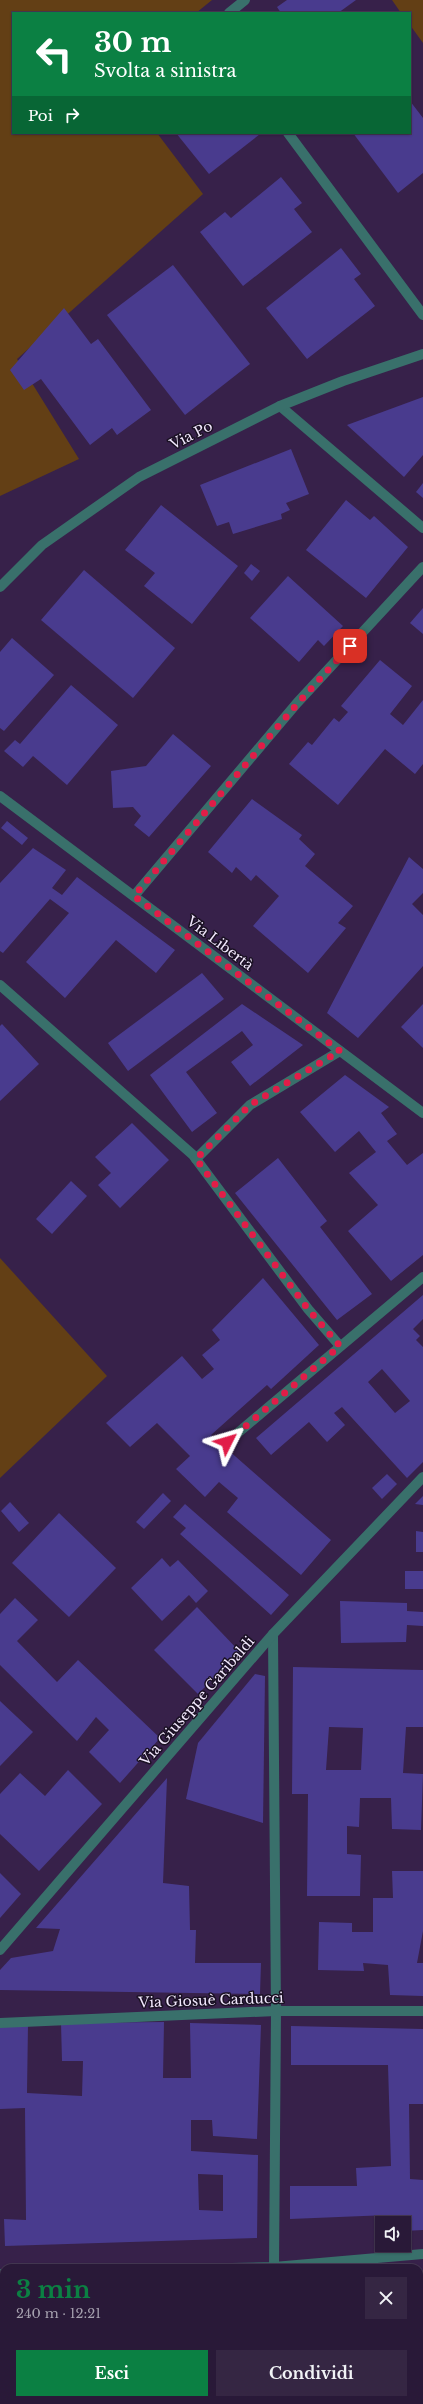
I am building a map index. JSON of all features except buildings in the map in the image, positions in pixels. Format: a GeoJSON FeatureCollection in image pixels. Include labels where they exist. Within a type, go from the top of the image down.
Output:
{"type":"FeatureCollection","features":[{"type":"Feature","properties":{"kind":"street"},"geometry":{"type":"LineString","coordinates":[[230,12],[246,0]]}},
{"type":"Feature","properties":{"kind":"street"},"geometry":{"type":"LineString","coordinates":[[289,134],[423,315]]}},
{"type":"Feature","properties":{"kind":"street","name":"Via Po"},"geometry":{"type":"LineString","coordinates":[[0,587],[42,545],[139,477],[280,406],[343,381],[423,354]]}},
{"type":"Feature","properties":{"kind":"street"},"geometry":{"type":"LineString","coordinates":[[280,406],[423,528]]}},
{"type":"Feature","properties":{"kind":"street"},"geometry":{"type":"LineString","coordinates":[[134,896],[298,703],[423,567]]}},
{"type":"Feature","properties":{"kind":"street","name":"Via Libertà"},"geometry":{"type":"LineString","coordinates":[[0,796],[340,1051],[422,1110]]}},
{"type":"Feature","properties":{"kind":"street"},"geometry":{"type":"LineString","coordinates":[[0,984],[196,1159],[308,1309],[340,1346]]}},
{"type":"Feature","properties":{"kind":"street"},"geometry":{"type":"LineString","coordinates":[[196,1159],[250,1105],[340,1051]]}},
{"type":"Feature","properties":{"kind":"street"},"geometry":{"type":"LineString","coordinates":[[227,1442],[423,1277]]}},
{"type":"Feature","properties":{"kind":"street","name":"Via Giuseppe Garibaldi"},"geometry":{"type":"LineString","coordinates":[[0,1950],[274,1634],[423,1477]]}},
{"type":"Feature","properties":{"kind":"street"},"geometry":{"type":"LineString","coordinates":[[274,1634],[276,2011],[274,2264]]}},
{"type":"Feature","properties":{"kind":"street","name":"Via Giosuè Carducci"},"geometry":{"type":"LineString","coordinates":[[0,2023],[276,2011],[423,2011]]}},
{"type":"Feature","properties":{"kind":"street"},"geometry":{"type":"LineString","coordinates":[[308,2264],[423,2254]]}},
{"type":"Feature","properties":{"kind":"shaded area"},"geometry":{"type":"Polygon","coordinates":[[[0,0],[212,0],[197,12],[12,12],[12,134],[158,134],[203,194],[17,359],[79,459],[0,496],[0,0]]]}},
{"type":"Feature","properties":{"kind":"shaded area"},"geometry":{"type":"Polygon","coordinates":[[[392,0],[423,0],[423,43],[411,26],[411,12],[400,12],[392,0]]]}},
{"type":"Feature","properties":{"kind":"shaded area"},"geometry":{"type":"Polygon","coordinates":[[[0,1258],[107,1376],[0,1478],[0,1258]]]}},
{"type":"Feature","properties":{"kind":"route"},"geometry":{"type":"LineString","coordinates":[[227,1442],[340,1346],[308,1309],[196,1159],[250,1105],[340,1051],[134,896],[298,703],[350,646]]}}]}
